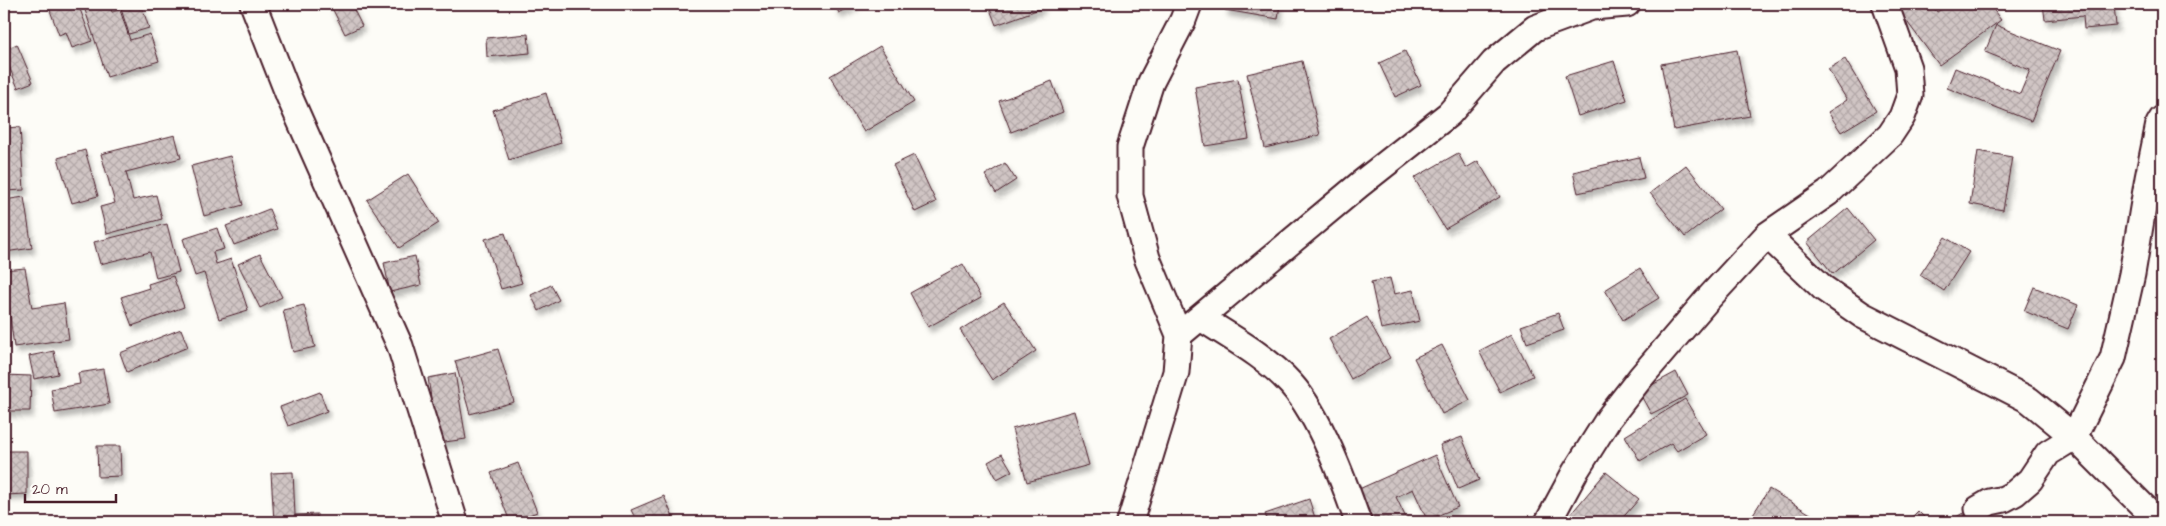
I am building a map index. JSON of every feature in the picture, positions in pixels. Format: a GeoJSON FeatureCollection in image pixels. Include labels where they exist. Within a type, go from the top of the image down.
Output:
{"type":"FeatureCollection","features":[{"type":"Feature","properties":{"kind":"street"},"geometry":{"type":"LineString","coordinates":[[252,4],[289,96],[400,346],[455,522]]}},
{"type":"Feature","properties":{"kind":"street"},"geometry":{"type":"LineString","coordinates":[[1130,522],[1176,372],[1179,335],[1147,258],[1130,196],[1130,147],[1152,82],[1184,20],[1189,4]]}},
{"type":"Feature","properties":{"kind":"street"},"geometry":{"type":"LineString","coordinates":[[1179,335],[1359,185],[1449,114],[1494,62],[1535,28],[1592,7],[1626,4]]}},
{"type":"Feature","properties":{"kind":"street"},"geometry":{"type":"LineString","coordinates":[[1548,522],[1575,472],[1609,418],[1636,383],[1707,300],[1767,235],[1828,193],[1890,135],[1902,117],[1910,96],[1908,68],[1885,4]]}},
{"type":"Feature","properties":{"kind":"street"},"geometry":{"type":"LineString","coordinates":[[1978,509],[1990,502],[2004,499],[2015,493],[2030,480],[2048,453],[2074,437],[2113,358],[2132,274],[2159,124],[2162,119]]}},
{"type":"Feature","properties":{"kind":"street"},"geometry":{"type":"LineString","coordinates":[[1767,235],[1823,288],[1862,315],[2029,400],[2074,437],[2159,522]]}},
{"type":"Feature","properties":{"kind":"street"},"geometry":{"type":"LineString","coordinates":[[1201,318],[1256,354],[1291,384],[1311,411],[1349,496],[1358,522]]}},
{"type":"Feature","properties":{"kind":"building"},"geometry":{"type":"Polygon","coordinates":[[[78,4],[92,41],[72,48],[66,32],[59,35],[48,5],[78,4]]]}},
{"type":"Feature","properties":{"kind":"building"},"geometry":{"type":"Polygon","coordinates":[[[83,4],[109,4],[112,12],[120,10],[130,40],[150,34],[159,61],[107,77],[83,4]]]}},
{"type":"Feature","properties":{"kind":"building"},"geometry":{"type":"Polygon","coordinates":[[[126,4],[141,4],[149,28],[129,34],[121,9],[127,7],[126,4]]]}},
{"type":"Feature","properties":{"kind":"building"},"geometry":{"type":"Polygon","coordinates":[[[330,4],[351,4],[362,26],[345,34],[330,4]]]}},
{"type":"Feature","properties":{"kind":"building"},"geometry":{"type":"Polygon","coordinates":[[[834,4],[856,4],[839,13],[834,4]]]}},
{"type":"Feature","properties":{"kind":"building"},"geometry":{"type":"Polygon","coordinates":[[[988,4],[1041,4],[1042,8],[996,25],[988,4]]]}},
{"type":"Feature","properties":{"kind":"building"},"geometry":{"type":"Polygon","coordinates":[[[1226,4],[1280,4],[1278,19],[1225,10],[1226,4]]]}},
{"type":"Feature","properties":{"kind":"building"},"geometry":{"type":"Polygon","coordinates":[[[1894,4],[1931,4],[1937,12],[1949,4],[1989,4],[2001,20],[1939,65],[1894,4]]]}},
{"type":"Feature","properties":{"kind":"building"},"geometry":{"type":"Polygon","coordinates":[[[2043,4],[2114,4],[2116,26],[2084,29],[2083,16],[2045,20],[2043,4]]]}},
{"type":"Feature","properties":{"kind":"building"},"geometry":{"type":"Polygon","coordinates":[[[1996,25],[2060,51],[2031,121],[1947,88],[1955,68],[2020,94],[2030,70],[1985,52],[1996,25]]]}},
{"type":"Feature","properties":{"kind":"building"},"geometry":{"type":"Polygon","coordinates":[[[528,34],[530,53],[487,57],[486,38],[528,34]]]}},
{"type":"Feature","properties":{"kind":"building"},"geometry":{"type":"Polygon","coordinates":[[[17,44],[33,82],[18,88],[4,55],[4,50],[17,44]]]}},
{"type":"Feature","properties":{"kind":"building"},"geometry":{"type":"Polygon","coordinates":[[[880,46],[914,102],[864,132],[830,76],[880,46]]]}},
{"type":"Feature","properties":{"kind":"building"},"geometry":{"type":"Polygon","coordinates":[[[1737,50],[1750,116],[1674,130],[1661,64],[1737,50]]]}},
{"type":"Feature","properties":{"kind":"building"},"geometry":{"type":"Polygon","coordinates":[[[1405,51],[1421,85],[1395,97],[1379,63],[1405,51]]]}},
{"type":"Feature","properties":{"kind":"building"},"geometry":{"type":"Polygon","coordinates":[[[1845,59],[1876,111],[1841,132],[1828,112],[1847,100],[1828,69],[1845,59]]]}},
{"type":"Feature","properties":{"kind":"building"},"geometry":{"type":"Polygon","coordinates":[[[1302,61],[1320,135],[1265,148],[1247,74],[1302,61]]]}},
{"type":"Feature","properties":{"kind":"building"},"geometry":{"type":"Polygon","coordinates":[[[1614,61],[1627,100],[1578,116],[1565,76],[1614,61]]]}},
{"type":"Feature","properties":{"kind":"building"},"geometry":{"type":"Polygon","coordinates":[[[1238,79],[1249,139],[1205,146],[1195,87],[1238,79]]]}},
{"type":"Feature","properties":{"kind":"building"},"geometry":{"type":"Polygon","coordinates":[[[1052,81],[1063,112],[1011,132],[999,101],[1052,81]]]}},
{"type":"Feature","properties":{"kind":"building"},"geometry":{"type":"Polygon","coordinates":[[[546,93],[561,143],[509,160],[493,110],[546,93]]]}},
{"type":"Feature","properties":{"kind":"building"},"geometry":{"type":"Polygon","coordinates":[[[20,127],[24,190],[4,191],[4,128],[20,127]]]}},
{"type":"Feature","properties":{"kind":"building"},"geometry":{"type":"Polygon","coordinates":[[[175,135],[181,158],[126,172],[133,200],[156,195],[162,219],[107,234],[100,207],[115,203],[101,154],[175,135]]]}},
{"type":"Feature","properties":{"kind":"building"},"geometry":{"type":"Polygon","coordinates":[[[85,150],[98,196],[72,203],[58,158],[85,150]]]}},
{"type":"Feature","properties":{"kind":"building"},"geometry":{"type":"Polygon","coordinates":[[[1978,151],[2012,157],[2003,210],[1970,204],[1978,151]]]}},
{"type":"Feature","properties":{"kind":"building"},"geometry":{"type":"Polygon","coordinates":[[[1458,153],[1466,168],[1478,161],[1500,197],[1445,229],[1414,178],[1458,153]]]}},
{"type":"Feature","properties":{"kind":"building"},"geometry":{"type":"Polygon","coordinates":[[[914,155],[936,202],[915,212],[893,165],[914,155]]]}},
{"type":"Feature","properties":{"kind":"building"},"geometry":{"type":"Polygon","coordinates":[[[230,156],[243,205],[204,216],[191,166],[230,156]]]}},
{"type":"Feature","properties":{"kind":"building"},"geometry":{"type":"Polygon","coordinates":[[[1639,157],[1644,178],[1578,193],[1573,172],[1639,157]]]}},
{"type":"Feature","properties":{"kind":"building"},"geometry":{"type":"Polygon","coordinates":[[[1005,163],[1016,180],[996,193],[985,175],[1005,163]]]}},
{"type":"Feature","properties":{"kind":"building"},"geometry":{"type":"Polygon","coordinates":[[[1686,165],[1721,209],[1685,237],[1650,193],[1686,165]]]}},
{"type":"Feature","properties":{"kind":"building"},"geometry":{"type":"Polygon","coordinates":[[[408,174],[439,223],[399,248],[367,200],[408,174]]]}},
{"type":"Feature","properties":{"kind":"building"},"geometry":{"type":"Polygon","coordinates":[[[24,197],[32,248],[5,252],[4,200],[24,197]]]}},
{"type":"Feature","properties":{"kind":"building"},"geometry":{"type":"Polygon","coordinates":[[[1848,208],[1874,240],[1833,274],[1807,242],[1848,208]]]}},
{"type":"Feature","properties":{"kind":"building"},"geometry":{"type":"Polygon","coordinates":[[[269,209],[277,229],[234,245],[226,226],[269,209]]]}},
{"type":"Feature","properties":{"kind":"building"},"geometry":{"type":"Polygon","coordinates":[[[167,224],[179,272],[156,278],[150,252],[100,264],[94,242],[167,224]]]}},
{"type":"Feature","properties":{"kind":"building"},"geometry":{"type":"Polygon","coordinates":[[[217,228],[224,249],[213,252],[216,264],[231,259],[248,310],[219,319],[204,273],[195,276],[183,239],[217,228]]]}},
{"type":"Feature","properties":{"kind":"building"},"geometry":{"type":"Polygon","coordinates":[[[505,233],[522,283],[501,289],[485,239],[505,233]]]}},
{"type":"Feature","properties":{"kind":"building"},"geometry":{"type":"Polygon","coordinates":[[[1945,237],[1969,252],[1944,291],[1920,275],[1945,237]]]}},
{"type":"Feature","properties":{"kind":"building"},"geometry":{"type":"Polygon","coordinates":[[[260,254],[282,297],[260,308],[238,264],[260,254]]]}},
{"type":"Feature","properties":{"kind":"building"},"geometry":{"type":"Polygon","coordinates":[[[415,256],[421,285],[390,292],[384,263],[415,256]]]}},
{"type":"Feature","properties":{"kind":"building"},"geometry":{"type":"Polygon","coordinates":[[[963,264],[981,298],[928,327],[910,293],[963,264]]]}},
{"type":"Feature","properties":{"kind":"building"},"geometry":{"type":"Polygon","coordinates":[[[25,268],[32,308],[64,303],[69,339],[14,347],[4,270],[25,268]]]}},
{"type":"Feature","properties":{"kind":"building"},"geometry":{"type":"Polygon","coordinates":[[[1640,268],[1659,298],[1623,320],[1605,290],[1640,268]]]}},
{"type":"Feature","properties":{"kind":"building"},"geometry":{"type":"Polygon","coordinates":[[[173,276],[184,307],[132,326],[121,297],[149,288],[148,284],[173,276]]]}},
{"type":"Feature","properties":{"kind":"building"},"geometry":{"type":"Polygon","coordinates":[[[1390,278],[1394,294],[1413,290],[1420,321],[1381,329],[1371,282],[1390,278]]]}},
{"type":"Feature","properties":{"kind":"building"},"geometry":{"type":"Polygon","coordinates":[[[551,285],[559,300],[539,311],[531,295],[551,285]]]}},
{"type":"Feature","properties":{"kind":"building"},"geometry":{"type":"Polygon","coordinates":[[[2034,287],[2078,305],[2068,329],[2024,311],[2034,287]]]}},
{"type":"Feature","properties":{"kind":"building"},"geometry":{"type":"Polygon","coordinates":[[[1004,302],[1036,351],[992,380],[960,330],[1004,302]]]}},
{"type":"Feature","properties":{"kind":"building"},"geometry":{"type":"Polygon","coordinates":[[[304,305],[315,347],[293,352],[283,310],[304,305]]]}},
{"type":"Feature","properties":{"kind":"building"},"geometry":{"type":"Polygon","coordinates":[[[1558,313],[1564,330],[1527,343],[1521,326],[1558,313]]]}},
{"type":"Feature","properties":{"kind":"building"},"geometry":{"type":"Polygon","coordinates":[[[1367,317],[1390,358],[1351,379],[1329,339],[1367,317]]]}},
{"type":"Feature","properties":{"kind":"building"},"geometry":{"type":"Polygon","coordinates":[[[181,329],[188,347],[127,372],[120,353],[181,329]]]}},
{"type":"Feature","properties":{"kind":"building"},"geometry":{"type":"Polygon","coordinates":[[[1512,334],[1533,376],[1500,392],[1479,351],[1512,334]]]}},
{"type":"Feature","properties":{"kind":"building"},"geometry":{"type":"Polygon","coordinates":[[[1442,345],[1470,400],[1442,414],[1414,358],[1442,345]]]}},
{"type":"Feature","properties":{"kind":"building"},"geometry":{"type":"Polygon","coordinates":[[[498,349],[514,402],[470,414],[455,361],[498,349]]]}},
{"type":"Feature","properties":{"kind":"building"},"geometry":{"type":"Polygon","coordinates":[[[54,351],[58,374],[34,379],[29,356],[54,351]]]}},
{"type":"Feature","properties":{"kind":"building"},"geometry":{"type":"Polygon","coordinates":[[[103,369],[109,404],[55,413],[51,389],[80,384],[78,373],[103,369]]]}},
{"type":"Feature","properties":{"kind":"building"},"geometry":{"type":"Polygon","coordinates":[[[1676,372],[1688,395],[1651,414],[1639,392],[1676,372]]]}},
{"type":"Feature","properties":{"kind":"building"},"geometry":{"type":"Polygon","coordinates":[[[455,373],[466,439],[438,443],[428,378],[455,373]]]}},
{"type":"Feature","properties":{"kind":"building"},"geometry":{"type":"Polygon","coordinates":[[[4,375],[31,376],[30,411],[4,411],[4,375]]]}},
{"type":"Feature","properties":{"kind":"building"},"geometry":{"type":"Polygon","coordinates":[[[320,392],[327,411],[288,426],[280,407],[320,392]]]}},
{"type":"Feature","properties":{"kind":"building"},"geometry":{"type":"Polygon","coordinates":[[[1685,399],[1706,434],[1677,451],[1671,443],[1640,461],[1625,436],[1685,399]]]}},
{"type":"Feature","properties":{"kind":"building"},"geometry":{"type":"Polygon","coordinates":[[[1074,411],[1089,465],[1027,482],[1012,429],[1074,411]]]}},
{"type":"Feature","properties":{"kind":"building"},"geometry":{"type":"Polygon","coordinates":[[[1462,437],[1479,480],[1458,489],[1440,445],[1462,437]]]}},
{"type":"Feature","properties":{"kind":"building"},"geometry":{"type":"Polygon","coordinates":[[[97,446],[120,446],[121,476],[98,477],[97,446]]]}},
{"type":"Feature","properties":{"kind":"building"},"geometry":{"type":"Polygon","coordinates":[[[4,451],[27,451],[27,494],[4,495],[4,451]]]}},
{"type":"Feature","properties":{"kind":"building"},"geometry":{"type":"Polygon","coordinates":[[[1002,454],[1012,471],[997,479],[988,462],[1002,454]]]}},
{"type":"Feature","properties":{"kind":"building"},"geometry":{"type":"Polygon","coordinates":[[[1435,455],[1458,507],[1427,520],[1413,489],[1396,497],[1408,522],[1374,522],[1359,489],[1435,455]]]}},
{"type":"Feature","properties":{"kind":"building"},"geometry":{"type":"Polygon","coordinates":[[[518,463],[537,512],[510,522],[491,473],[518,463]]]}},
{"type":"Feature","properties":{"kind":"building"},"geometry":{"type":"Polygon","coordinates":[[[293,472],[295,515],[317,514],[317,522],[274,522],[271,473],[293,472]]]}},
{"type":"Feature","properties":{"kind":"building"},"geometry":{"type":"Polygon","coordinates":[[[1606,472],[1639,499],[1619,522],[1578,522],[1570,515],[1606,472]]]}},
{"type":"Feature","properties":{"kind":"building"},"geometry":{"type":"Polygon","coordinates":[[[1769,489],[1824,522],[1748,522],[1769,489]]]}},
{"type":"Feature","properties":{"kind":"building"},"geometry":{"type":"Polygon","coordinates":[[[664,496],[675,522],[637,522],[631,510],[664,496]]]}},
{"type":"Feature","properties":{"kind":"building"},"geometry":{"type":"Polygon","coordinates":[[[1309,499],[1316,521],[1268,522],[1265,514],[1309,499]]]}},
{"type":"Feature","properties":{"kind":"building"},"geometry":{"type":"Polygon","coordinates":[[[1918,511],[1929,522],[1907,522],[1918,511]]]}},
{"type":"Feature","properties":{"kind":"building"},"geometry":{"type":"Polygon","coordinates":[[[1963,513],[1969,522],[1948,522],[1963,513]]]}}]}
